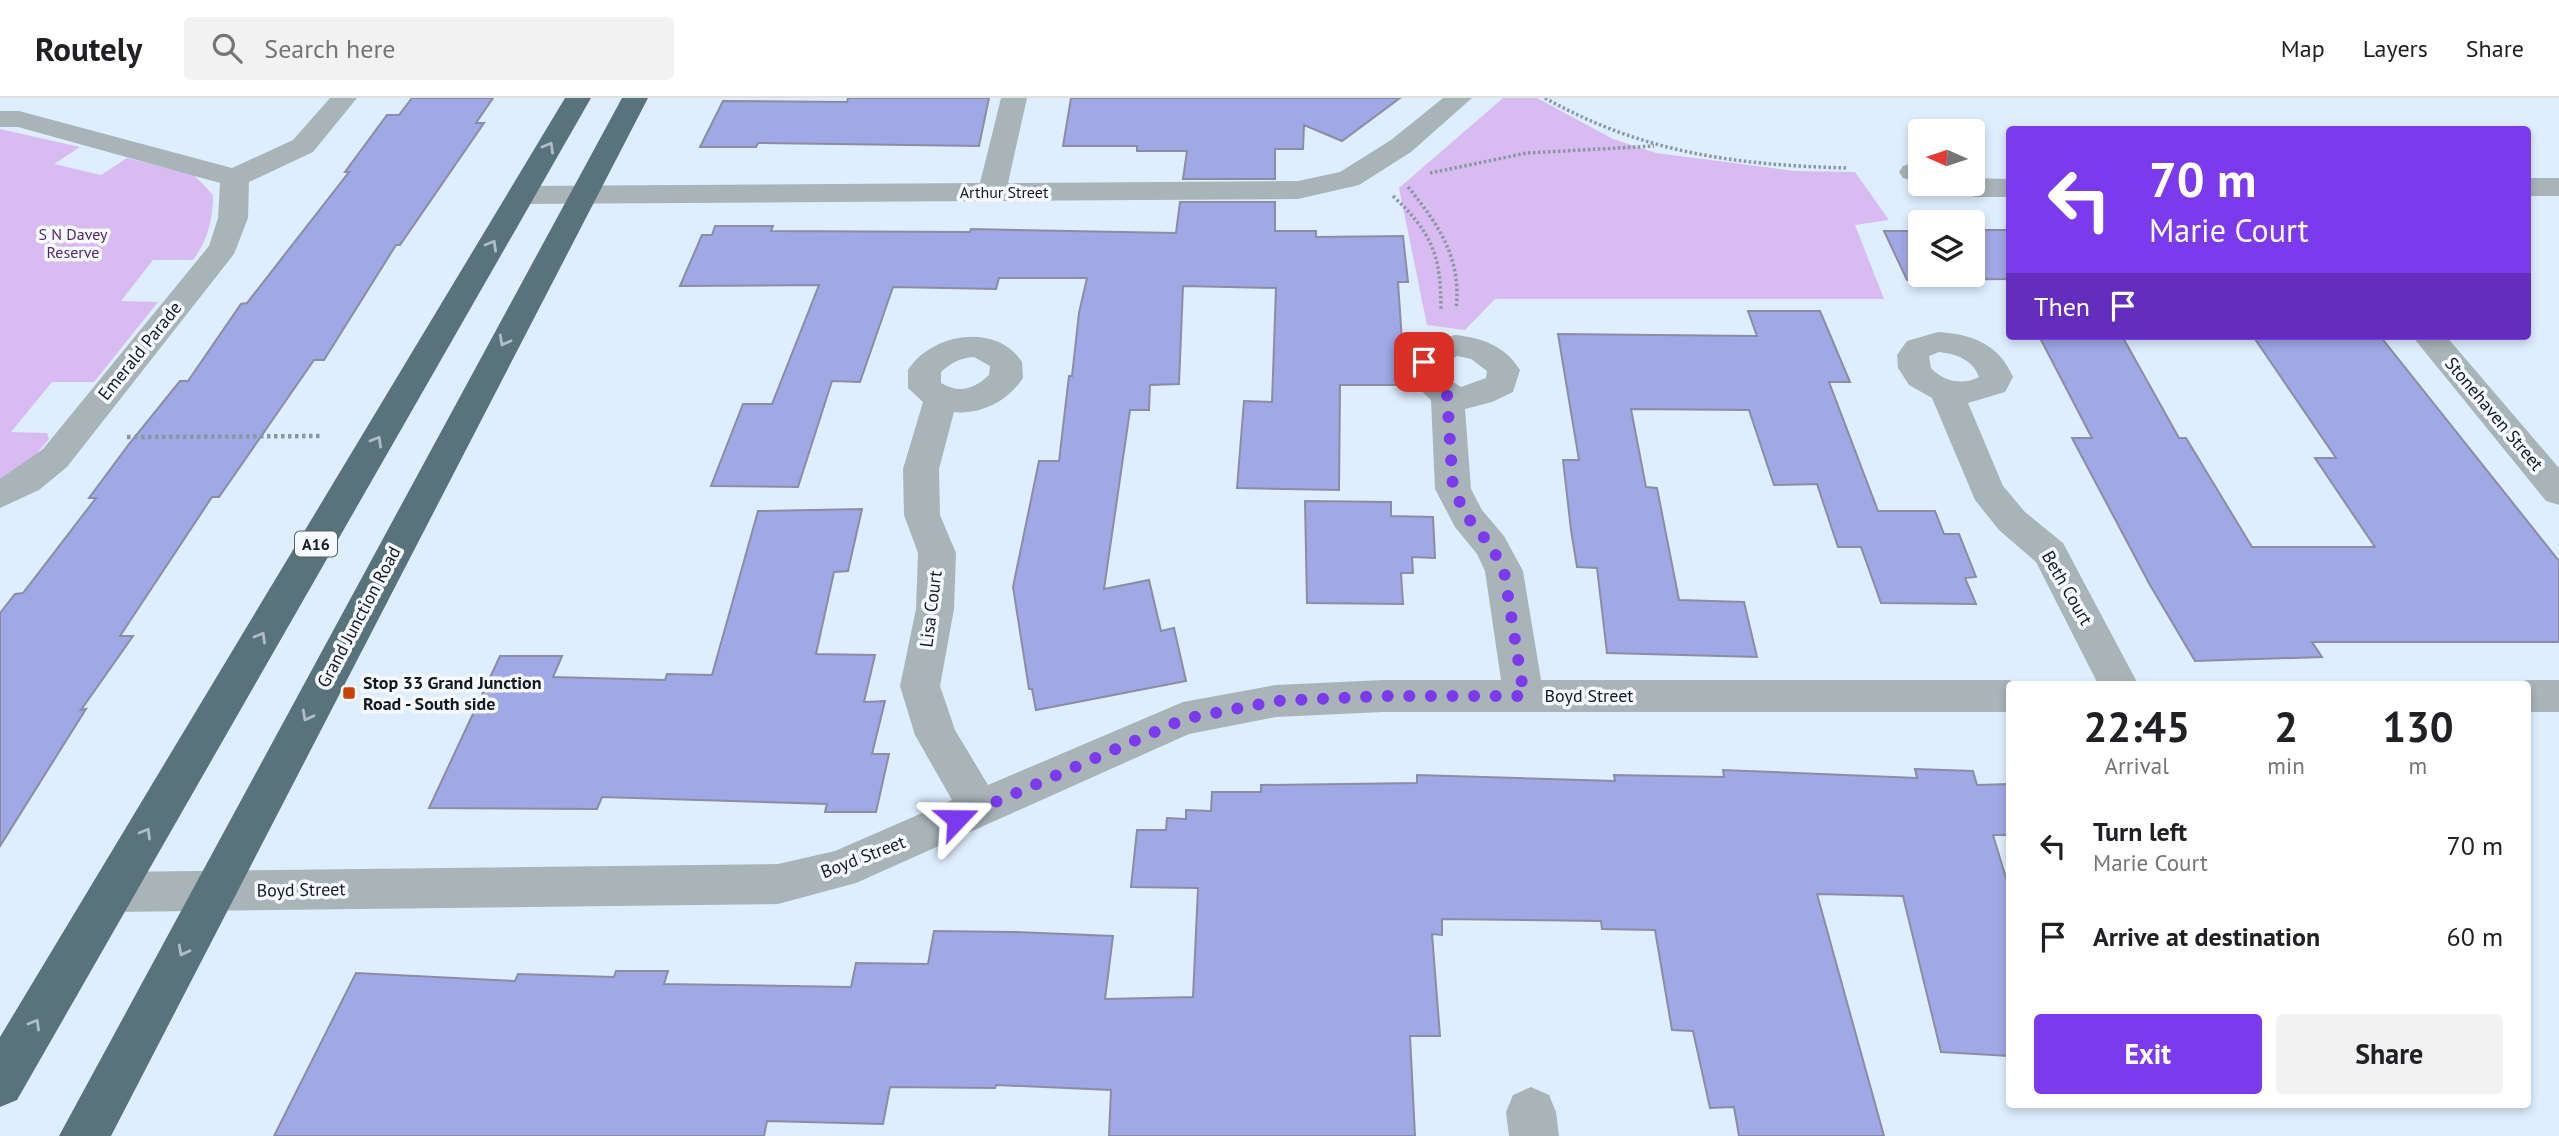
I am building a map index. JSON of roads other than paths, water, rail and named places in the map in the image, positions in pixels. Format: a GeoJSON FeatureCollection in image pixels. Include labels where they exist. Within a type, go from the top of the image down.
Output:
{"type":"FeatureCollection","features":[{"type":"Feature","properties":{"kind":"highway","name":"A16"},"geometry":{"type":"LineString","coordinates":[[0,1083],[578,98]]}},
{"type":"Feature","properties":{"kind":"highway","name":"Grand Junction Road"},"geometry":{"type":"LineString","coordinates":[[84,1136],[581,194],[635,98]]}},
{"type":"Feature","properties":{"kind":"street"},"geometry":{"type":"LineString","coordinates":[[0,119],[19,119],[235,178],[303,146],[344,98]]}},
{"type":"Feature","properties":{"kind":"street"},"geometry":{"type":"LineString","coordinates":[[992,192],[1014,98]]}},
{"type":"Feature","properties":{"kind":"street","name":"Arthur Street"},"geometry":{"type":"LineString","coordinates":[[521,195],[1298,190],[1349,179],[1401,146],[1459,98]]}},
{"type":"Feature","properties":{"kind":"street","name":"Emerald Parade"},"geometry":{"type":"LineString","coordinates":[[0,495],[26,481],[55,458],[223,247],[233,218],[235,178]]}},
{"type":"Feature","properties":{"kind":"street"},"geometry":{"type":"LineString","coordinates":[[2531,187],[2559,187]]}},
{"type":"Feature","properties":{"kind":"street"},"geometry":{"type":"LineString","coordinates":[[1985,188],[2006,188]]}},
{"type":"Feature","properties":{"kind":"street","name":"Stonehaven Street"},"geometry":{"type":"LineString","coordinates":[[2431,340],[2559,492]]}},
{"type":"Feature","properties":{"kind":"street"},"geometry":{"type":"LineString","coordinates":[[1455,345],[1475,347],[1493,355],[1504,370],[1501,384],[1479,397],[1461,398],[1447,395],[1434,389],[1424,377],[1424,362],[1434,352],[1455,345]]}},
{"type":"Feature","properties":{"kind":"street","name":"Beth Court"},"geometry":{"type":"LineString","coordinates":[[1946,391],[1988,491],[2012,521],[2050,553],[2116,681]]}},
{"type":"Feature","properties":{"kind":"street"},"geometry":{"type":"LineString","coordinates":[[1447,395],[1453,489],[1468,518],[1491,546],[1504,571],[1524,696]]}},
{"type":"Feature","properties":{"kind":"street","name":"Lisa Court"},"geometry":{"type":"LineString","coordinates":[[941,399],[921,469],[922,515],[937,553],[935,609],[920,686],[936,735],[980,809]]}},
{"type":"Feature","properties":{"kind":"street","name":"Boyd Street"},"geometry":{"type":"LineString","coordinates":[[112,892],[778,884],[840,869],[1184,719],[1276,701],[1383,696],[2006,696]]}},
{"type":"Feature","properties":{"kind":"street"},"geometry":{"type":"LineString","coordinates":[[2531,696],[2559,696]]}},
{"type":"Feature","properties":{"kind":"place","name":"Stop 33 Grand Junction Road - South side"},"geometry":{"type":"Point","coordinates":[349,693]}},
{"type":"Feature","properties":{"kind":"park label","name":"S N Davey Reserve"},"geometry":{"type":"Point","coordinates":[73,243]}}]}
